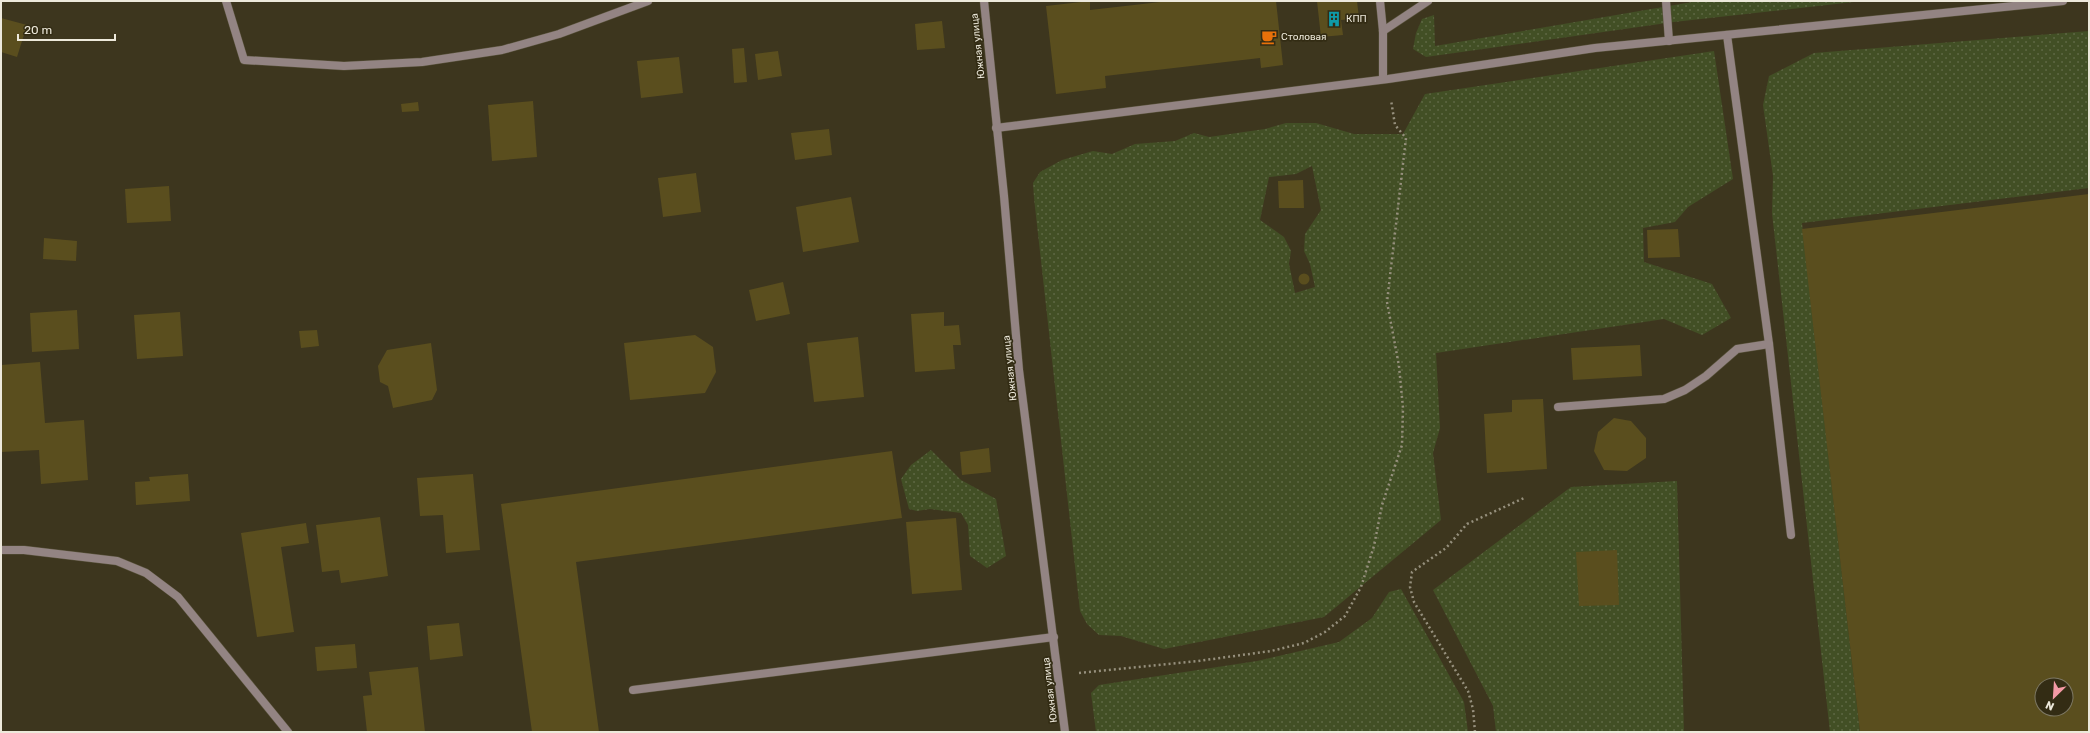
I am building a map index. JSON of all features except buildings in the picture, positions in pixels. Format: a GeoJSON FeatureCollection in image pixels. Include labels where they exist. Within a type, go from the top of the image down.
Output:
{"type":"FeatureCollection","features":[{"type":"Feature","properties":{"kind":"street"},"geometry":{"type":"LineString","coordinates":[[226,1],[244,60],[344,66],[422,62],[502,50],[559,34],[648,1]]}},
{"type":"Feature","properties":{"kind":"street","name":"Южная улица"},"geometry":{"type":"LineString","coordinates":[[984,1],[1020,370],[1065,732]]}},
{"type":"Feature","properties":{"kind":"street"},"geometry":{"type":"LineString","coordinates":[[1380,1],[1385,79]]}},
{"type":"Feature","properties":{"kind":"street"},"geometry":{"type":"LineString","coordinates":[[1383,31],[1428,1]]}},
{"type":"Feature","properties":{"kind":"street"},"geometry":{"type":"LineString","coordinates":[[1666,1],[1669,41]]}},
{"type":"Feature","properties":{"kind":"street"},"geometry":{"type":"LineString","coordinates":[[996,128],[1385,79],[1595,48],[2063,1]]}},
{"type":"Feature","properties":{"kind":"street"},"geometry":{"type":"LineString","coordinates":[[1727,35],[1769,344],[1791,535]]}},
{"type":"Feature","properties":{"kind":"street"},"geometry":{"type":"LineString","coordinates":[[1558,407],[1664,399],[1685,390],[1706,376],[1737,349],[1769,344]]}},
{"type":"Feature","properties":{"kind":"street"},"geometry":{"type":"LineString","coordinates":[[1,550],[24,550],[117,561],[146,573],[178,597],[288,732]]}},
{"type":"Feature","properties":{"kind":"street"},"geometry":{"type":"LineString","coordinates":[[633,690],[1054,637]]}},
{"type":"Feature","properties":{"kind":"path"},"geometry":{"type":"LineString","coordinates":[[1059,676],[1198,661],[1271,651],[1304,643],[1325,632],[1345,616],[1361,587],[1374,546],[1382,505],[1402,445],[1403,408],[1399,366],[1387,302],[1406,138],[1395,125],[1385,79]]}},
{"type":"Feature","properties":{"kind":"path"},"geometry":{"type":"LineString","coordinates":[[1475,732],[1473,709],[1468,691],[1414,602],[1410,587],[1412,572],[1446,548],[1467,524],[1524,498]]}},
{"type":"Feature","properties":{"kind":"green space"},"geometry":{"type":"Polygon","coordinates":[[[1698,1],[1863,1],[1674,22],[1426,57],[1413,49],[1416,33],[1422,19],[1434,15],[1435,46],[1698,1]]]}},
{"type":"Feature","properties":{"kind":"green space"},"geometry":{"type":"Polygon","coordinates":[[[2089,31],[2089,188],[1802,223],[1860,732],[1830,732],[1772,213],[1773,176],[1763,105],[1769,76],[1814,53],[2089,31]]]}},
{"type":"Feature","properties":{"kind":"green space"},"geometry":{"type":"Polygon","coordinates":[[[1714,51],[1733,179],[1688,207],[1675,222],[1643,228],[1644,262],[1712,284],[1731,318],[1702,335],[1664,319],[1436,353],[1440,428],[1433,453],[1441,520],[1324,617],[1164,649],[1121,636],[1099,635],[1087,624],[1080,611],[1033,183],[1040,172],[1062,160],[1093,151],[1112,154],[1135,144],[1175,141],[1194,133],[1209,137],[1265,129],[1286,123],[1316,123],[1354,134],[1403,134],[1425,94],[1714,51]],[[1312,166],[1296,174],[1269,177],[1260,220],[1284,237],[1291,251],[1289,264],[1295,293],[1315,287],[1310,264],[1304,251],[1305,234],[1321,210],[1312,166]]]}},
{"type":"Feature","properties":{"kind":"green space"},"geometry":{"type":"Polygon","coordinates":[[[931,450],[961,480],[996,499],[1006,556],[987,568],[970,556],[968,525],[961,513],[930,509],[917,511],[909,509],[901,479],[911,465],[931,450]]]}},
{"type":"Feature","properties":{"kind":"green space"},"geometry":{"type":"Polygon","coordinates":[[[1677,481],[1684,732],[1496,732],[1493,706],[1433,590],[1571,487],[1677,481]]]}},
{"type":"Feature","properties":{"kind":"green space"},"geometry":{"type":"Polygon","coordinates":[[[1401,589],[1464,702],[1468,732],[1096,732],[1091,693],[1099,685],[1257,661],[1339,642],[1372,618],[1389,592],[1401,589]]]}},
{"type":"Feature","properties":{"kind":"place","name":"КПП"},"geometry":{"type":"Point","coordinates":[1334,19]}},
{"type":"Feature","properties":{"kind":"place","name":"Столовая"},"geometry":{"type":"Point","coordinates":[1269,37]}}]}
